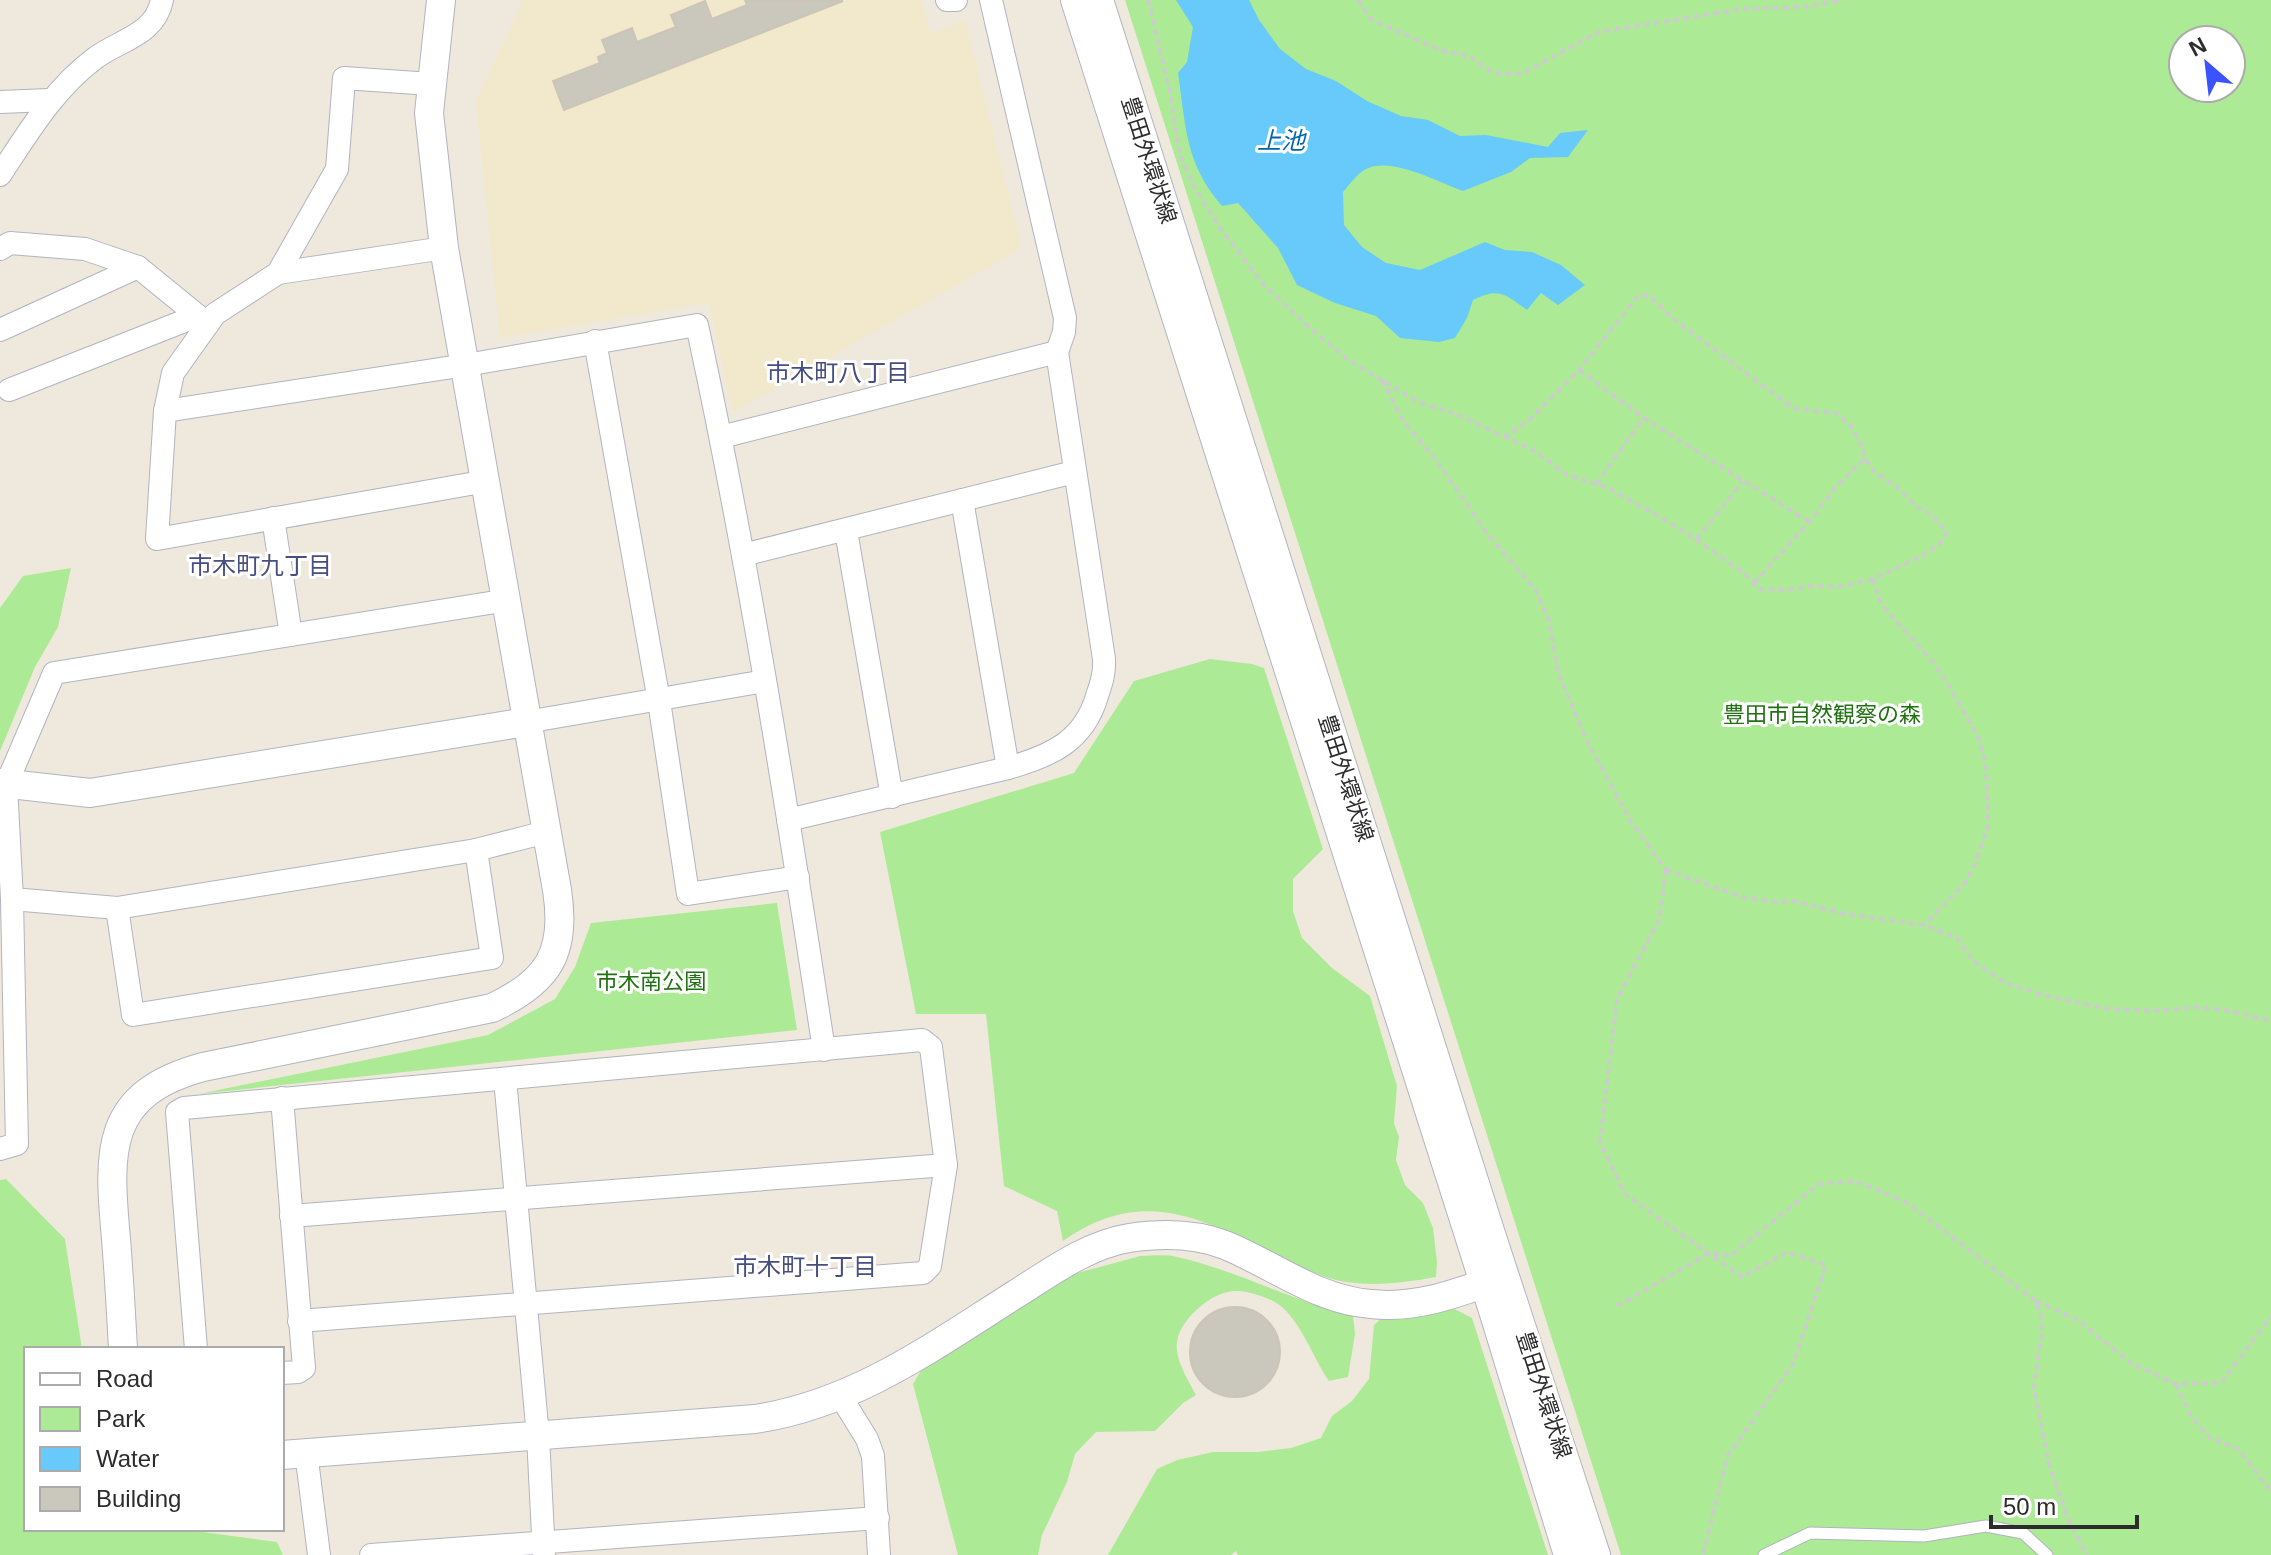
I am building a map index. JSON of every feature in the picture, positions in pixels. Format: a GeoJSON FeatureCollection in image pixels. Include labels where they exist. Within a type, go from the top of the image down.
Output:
{"type":"FeatureCollection","features":[{"type":"Feature","properties":{"kind":"street"},"geometry":{"type":"LineString","coordinates":[[0,175],[49,100],[95,57],[136,37],[150,25],[162,0]]}},
{"type":"Feature","properties":{"kind":"street"},"geometry":{"type":"LineString","coordinates":[[123,1347],[110,1175],[119,1130],[148,1090],[175,1075],[492,1008],[526,989],[540,976],[552,958],[560,933],[561,916],[526,722],[508,600],[444,248],[429,113],[441,0]]}},
{"type":"Feature","properties":{"kind":"street"},"geometry":{"type":"LineString","coordinates":[[947,0],[956,0]]}},
{"type":"Feature","properties":{"kind":"street"},"geometry":{"type":"LineString","coordinates":[[788,820],[1008,768],[1052,752],[1085,726],[1104,676],[1104,659],[1057,352],[1065,318],[991,0]]}},
{"type":"Feature","properties":{"kind":"street","name":"豊田外環状線"},"geometry":{"type":"LineString","coordinates":[[1075,0],[1494,1280],[1596,1555]]}},
{"type":"Feature","properties":{"kind":"street","name":"豊田外環状線"},"geometry":{"type":"LineString","coordinates":[[1099,0],[1494,1280],[1568,1555]]}},
{"type":"Feature","properties":{"kind":"street"},"geometry":{"type":"LineString","coordinates":[[278,273],[337,169],[344,78],[431,84]]}},
{"type":"Feature","properties":{"kind":"street"},"geometry":{"type":"LineString","coordinates":[[0,102],[49,100]]}},
{"type":"Feature","properties":{"kind":"street"},"geometry":{"type":"LineString","coordinates":[[0,249],[10,243],[85,249],[138,267],[202,320]]}},
{"type":"Feature","properties":{"kind":"street"},"geometry":{"type":"LineString","coordinates":[[9,390],[202,320],[278,273],[444,248]]}},
{"type":"Feature","properties":{"kind":"street"},"geometry":{"type":"LineString","coordinates":[[0,330],[138,267]]}},
{"type":"Feature","properties":{"kind":"street"},"geometry":{"type":"LineString","coordinates":[[202,320],[173,373],[165,411],[157,539],[487,481]]}},
{"type":"Feature","properties":{"kind":"street"},"geometry":{"type":"LineString","coordinates":[[165,411],[466,365],[697,325],[743,555],[824,1050]]}},
{"type":"Feature","properties":{"kind":"street"},"geometry":{"type":"LineString","coordinates":[[595,341],[659,701],[688,894],[798,877]]}},
{"type":"Feature","properties":{"kind":"street"},"geometry":{"type":"LineString","coordinates":[[721,437],[1057,352]]}},
{"type":"Feature","properties":{"kind":"street"},"geometry":{"type":"LineString","coordinates":[[743,555],[1074,472]]}},
{"type":"Feature","properties":{"kind":"street"},"geometry":{"type":"LineString","coordinates":[[962,500],[1008,768]]}},
{"type":"Feature","properties":{"kind":"street"},"geometry":{"type":"LineString","coordinates":[[273,518],[291,635]]}},
{"type":"Feature","properties":{"kind":"street"},"geometry":{"type":"LineString","coordinates":[[846,531],[892,797]]}},
{"type":"Feature","properties":{"kind":"street"},"geometry":{"type":"LineString","coordinates":[[0,1149],[17,1144],[6,974],[12,899],[3,784],[54,673],[508,600]]}},
{"type":"Feature","properties":{"kind":"street"},"geometry":{"type":"LineString","coordinates":[[3,784],[90,793],[765,681]]}},
{"type":"Feature","properties":{"kind":"street"},"geometry":{"type":"LineString","coordinates":[[12,899],[117,908],[476,850],[546,832]]}},
{"type":"Feature","properties":{"kind":"street"},"geometry":{"type":"LineString","coordinates":[[117,908],[133,1015],[492,958],[476,850]]}},
{"type":"Feature","properties":{"kind":"street"},"geometry":{"type":"LineString","coordinates":[[196,1347],[177,1112],[184,1108],[922,1040],[931,1047],[946,1165],[930,1266],[923,1273],[299,1321]]}},
{"type":"Feature","properties":{"kind":"street"},"geometry":{"type":"LineString","coordinates":[[505,1079],[538,1436],[544,1549]]}},
{"type":"Feature","properties":{"kind":"street"},"geometry":{"type":"LineString","coordinates":[[282,1098],[304,1368],[298,1372],[284,1373]]}},
{"type":"Feature","properties":{"kind":"street"},"geometry":{"type":"LineString","coordinates":[[291,1216],[946,1165]]}},
{"type":"Feature","properties":{"kind":"street"},"geometry":{"type":"LineString","coordinates":[[319,1555],[294,1453],[755,1419],[800,1411],[841,1397],[886,1376],[1081,1254],[1125,1239],[1169,1234],[1207,1240],[1225,1245],[1308,1287],[1367,1304],[1416,1304],[1494,1280]]}},
{"type":"Feature","properties":{"kind":"street"},"geometry":{"type":"LineString","coordinates":[[841,1397],[867,1439],[873,1456],[879,1555]]}},
{"type":"Feature","properties":{"kind":"street"},"geometry":{"type":"LineString","coordinates":[[371,1555],[544,1549],[878,1518]]}},
{"type":"Feature","properties":{"kind":"lane"},"geometry":{"type":"LineString","coordinates":[[1764,1555],[1810,1533],[1924,1536],[1986,1526],[2023,1533],[2047,1555]]}},
{"type":"Feature","properties":{"kind":"path"},"geometry":{"type":"LineString","coordinates":[[1148,0],[1170,93],[1180,155],[1194,187],[1263,284],[1347,359],[1418,402],[1456,414],[1505,437],[1533,450],[1567,475],[1606,487],[1697,539],[1744,573],[1759,589],[1839,587],[1873,579],[1922,556],[1941,543],[1947,532],[1931,514],[1875,473],[1851,426],[1836,413],[1796,409],[1672,318],[1648,295],[1637,297],[1579,370],[1527,422],[1505,437]]}},
{"type":"Feature","properties":{"kind":"path"},"geometry":{"type":"LineString","coordinates":[[1358,0],[1372,20],[1443,51],[1469,56],[1493,73],[1521,74],[1599,32],[1743,9],[1802,7],[1844,0]]}},
{"type":"Feature","properties":{"kind":"path"},"geometry":{"type":"LineString","coordinates":[[1579,370],[1644,418],[1809,522]]}},
{"type":"Feature","properties":{"kind":"path"},"geometry":{"type":"LineString","coordinates":[[1381,378],[1403,421],[1436,460],[1486,532],[1536,591],[1549,620],[1558,673],[1587,741],[1631,822],[1666,870],[1743,897],[1776,902],[1795,901],[1840,913],[1924,925],[1957,938],[1972,960],[2005,983],[2047,996],[2108,1009],[2156,1011],[2196,1007],[2271,1021]]}},
{"type":"Feature","properties":{"kind":"path"},"geometry":{"type":"LineString","coordinates":[[1596,484],[1644,418]]}},
{"type":"Feature","properties":{"kind":"path"},"geometry":{"type":"LineString","coordinates":[[1754,583],[1835,488],[1865,458]]}},
{"type":"Feature","properties":{"kind":"path"},"geometry":{"type":"LineString","coordinates":[[1697,539],[1742,482]]}},
{"type":"Feature","properties":{"kind":"path"},"geometry":{"type":"LineString","coordinates":[[1873,579],[1880,601],[1887,611],[1933,662],[1951,689],[1979,739],[1986,766],[1988,827],[1974,866],[1965,883],[1924,925]]}},
{"type":"Feature","properties":{"kind":"path"},"geometry":{"type":"LineString","coordinates":[[1666,870],[1659,920],[1617,999],[1600,1142],[1625,1194],[1742,1277],[1787,1252],[1826,1265],[1793,1364],[1727,1457],[1703,1555]]}},
{"type":"Feature","properties":{"kind":"path"},"geometry":{"type":"LineString","coordinates":[[1617,1306],[1710,1253],[1730,1256],[1819,1184],[1855,1181],[1906,1202],[2036,1301],[2078,1320],[2131,1363],[2176,1384],[2221,1383],[2271,1316]]}},
{"type":"Feature","properties":{"kind":"path"},"geometry":{"type":"LineString","coordinates":[[2036,1301],[2041,1316],[2041,1340],[2034,1385],[2037,1406],[2049,1464],[2068,1519],[2087,1555]]}},
{"type":"Feature","properties":{"kind":"path"},"geometry":{"type":"LineString","coordinates":[[2176,1384],[2192,1418],[2209,1437],[2238,1449],[2271,1491]]}},
{"type":"Feature","properties":{"kind":"shaded area"},"geometry":{"type":"Polygon","coordinates":[[[523,0],[921,0],[931,33],[965,20],[1022,248],[733,412],[709,303],[500,338],[476,102],[523,0]]]}},
{"type":"Feature","properties":{"kind":"green space","name":"豊田市自然観察の森"},"geometry":{"type":"Polygon","coordinates":[[[1125,0],[2271,0],[2271,1555],[1621,1555],[1125,0]]]}},
{"type":"Feature","properties":{"kind":"green space"},"geometry":{"type":"Polygon","coordinates":[[[71,568],[58,627],[35,667],[0,751],[0,608],[23,576],[71,568]]]}},
{"type":"Feature","properties":{"kind":"green space"},"geometry":{"type":"Polygon","coordinates":[[[1210,659],[1264,668],[1323,849],[1293,879],[1293,911],[1302,938],[1332,968],[1370,996],[1397,1086],[1394,1123],[1399,1137],[1396,1160],[1405,1185],[1423,1203],[1433,1228],[1436,1277],[1378,1284],[1334,1279],[1287,1261],[1225,1231],[1163,1212],[1132,1212],[1098,1221],[1063,1241],[1057,1211],[1004,1186],[986,1014],[916,1014],[880,832],[1074,773],[1134,681],[1210,659]]]}},
{"type":"Feature","properties":{"kind":"green space","name":"市木南公園"},"geometry":{"type":"Polygon","coordinates":[[[777,903],[797,1030],[199,1094],[488,1035],[555,999],[575,967],[591,923],[777,903]]]}},
{"type":"Feature","properties":{"kind":"green space"},"geometry":{"type":"Polygon","coordinates":[[[6,1179],[65,1239],[82,1347],[24,1347],[24,1531],[196,1531],[277,1542],[283,1555],[0,1555],[0,1180],[6,1179]]]}},
{"type":"Feature","properties":{"kind":"green space"},"geometry":{"type":"Polygon","coordinates":[[[1140,1256],[1172,1256],[1199,1263],[1353,1315],[1355,1334],[1348,1377],[1329,1381],[1298,1326],[1273,1301],[1242,1291],[1220,1294],[1194,1313],[1178,1337],[1179,1359],[1196,1395],[1183,1403],[1155,1431],[1096,1432],[1075,1454],[1067,1482],[1042,1535],[1038,1555],[958,1555],[913,1384],[925,1364],[1074,1274],[1140,1256]]]}},
{"type":"Feature","properties":{"kind":"green space"},"geometry":{"type":"Polygon","coordinates":[[[1445,1304],[1472,1318],[1548,1555],[1238,1555],[1236,1551],[1231,1555],[1108,1555],[1157,1469],[1177,1460],[1213,1452],[1291,1448],[1321,1438],[1332,1416],[1352,1401],[1369,1379],[1374,1325],[1384,1316],[1445,1304]]]}},
{"type":"Feature","properties":{"kind":"water","name":"上池"},"geometry":{"type":"Polygon","coordinates":[[[1176,0],[1249,0],[1280,49],[1306,69],[1336,81],[1367,101],[1401,116],[1428,120],[1460,136],[1486,135],[1548,147],[1560,133],[1588,130],[1568,157],[1530,158],[1511,172],[1463,191],[1401,168],[1376,166],[1357,176],[1343,192],[1344,225],[1362,247],[1386,263],[1420,270],[1485,242],[1505,250],[1532,252],[1561,265],[1585,285],[1558,305],[1541,293],[1527,310],[1502,294],[1482,296],[1473,300],[1455,338],[1439,342],[1400,338],[1376,316],[1335,303],[1297,285],[1278,248],[1238,203],[1222,206],[1194,159],[1178,73],[1187,62],[1193,27],[1176,0]]]}},
{"type":"Feature","properties":{"kind":"building"},"geometry":{"type":"Polygon","coordinates":[[[745,0],[843,1],[564,110],[553,81],[600,63],[598,57],[607,53],[602,40],[632,28],[637,42],[676,27],[671,15],[705,1],[712,19],[747,5],[745,0]]]}},
{"type":"Feature","properties":{"kind":"building"},"geometry":{"type":"Polygon","coordinates":[[[1235,1307],[1252,1310],[1267,1320],[1277,1335],[1280,1352],[1277,1369],[1267,1384],[1252,1394],[1235,1397],[1218,1394],[1203,1384],[1193,1369],[1190,1352],[1193,1335],[1203,1320],[1218,1310],[1235,1307]]]}},
{"type":"Feature","properties":{"kind":"district","name":"市木町八丁目"},"geometry":{"type":"Point","coordinates":[838,372]}},
{"type":"Feature","properties":{"kind":"district","name":"市木町九丁目"},"geometry":{"type":"Point","coordinates":[260,565]}},
{"type":"Feature","properties":{"kind":"district","name":"市木町十丁目"},"geometry":{"type":"Point","coordinates":[805,1266]}}]}
